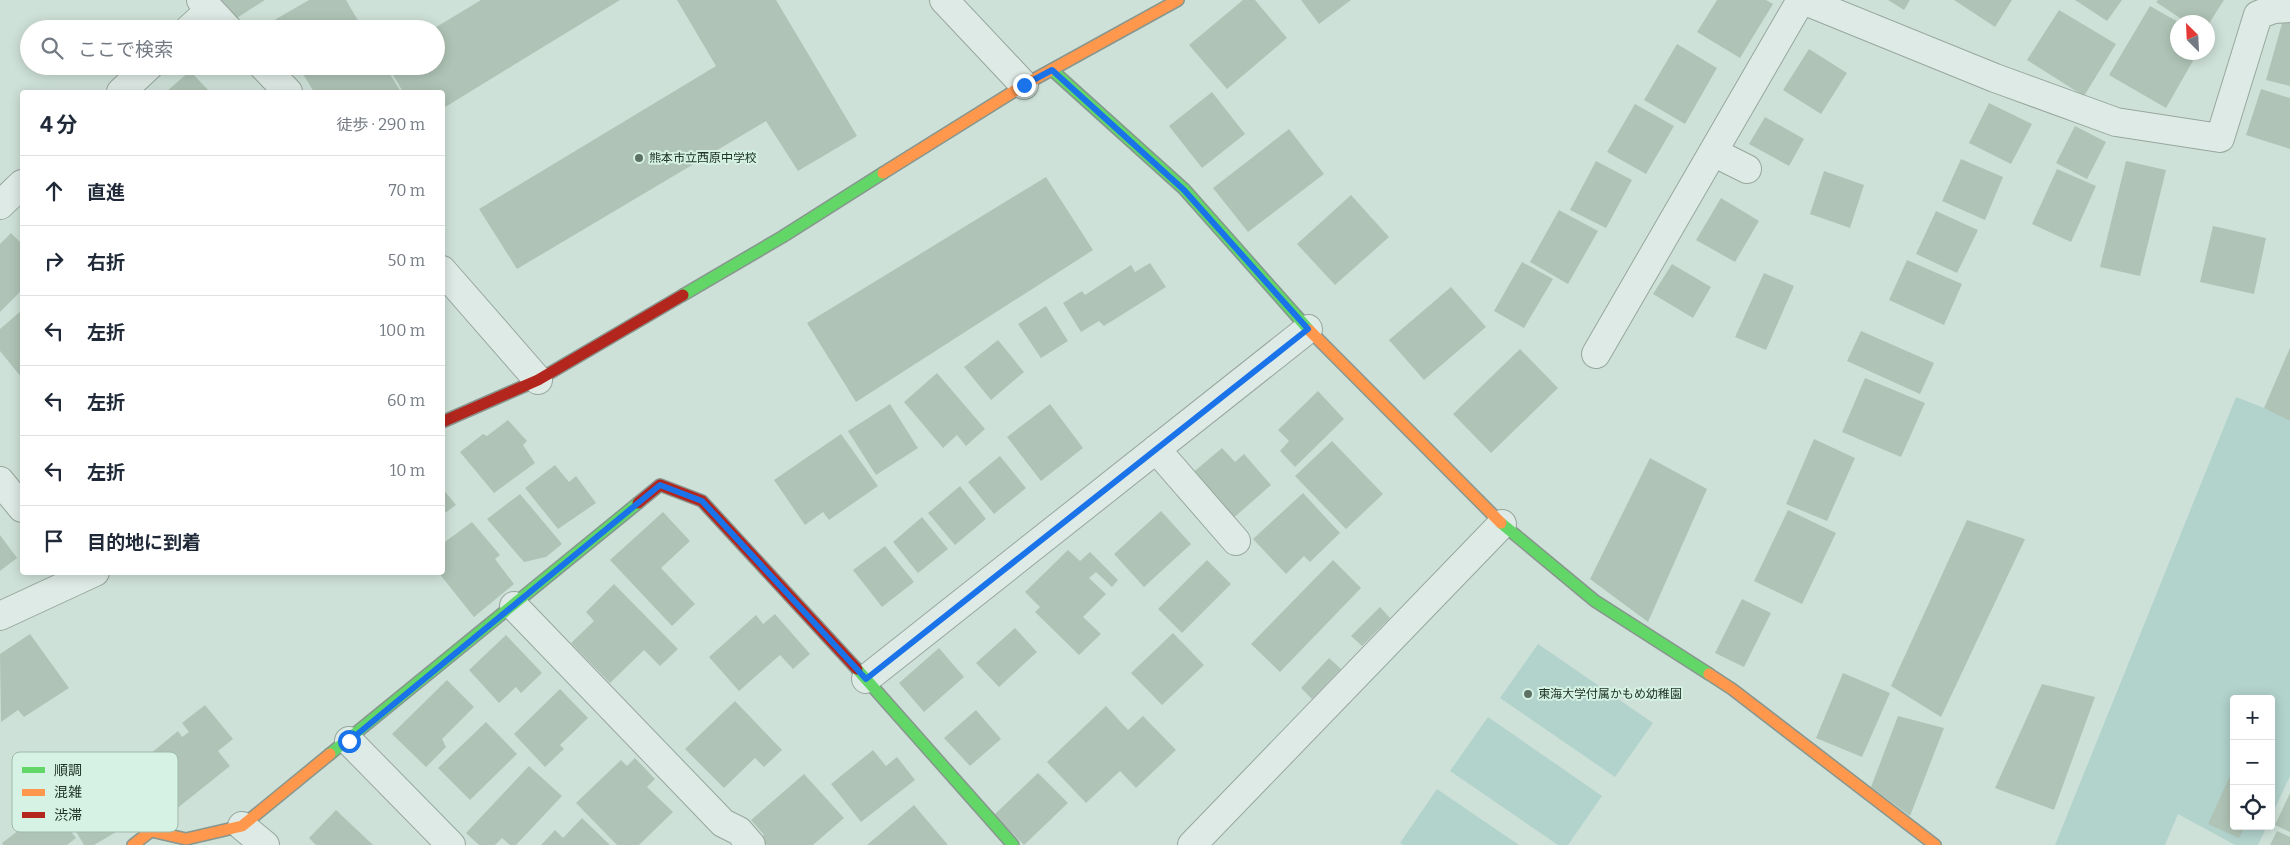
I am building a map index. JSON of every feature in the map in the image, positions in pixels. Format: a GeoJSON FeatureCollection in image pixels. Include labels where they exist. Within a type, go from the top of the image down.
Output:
{"type":"FeatureCollection","features":[{"type":"Feature","properties":{"kind":"street"},"geometry":{"type":"LineString","coordinates":[[944,0],[1024,85]]}},
{"type":"Feature","properties":{"kind":"street"},"geometry":{"type":"LineString","coordinates":[[445,421],[538,380],[782,236],[1024,85],[1178,0]]}},
{"type":"Feature","properties":{"kind":"street"},"geometry":{"type":"LineString","coordinates":[[1596,354],[1802,0],[1978,71],[2116,122],[2220,138],[2258,15],[2274,9],[2290,8]]}},
{"type":"Feature","properties":{"kind":"street"},"geometry":{"type":"LineString","coordinates":[[202,20],[213,13]]}},
{"type":"Feature","properties":{"kind":"street"},"geometry":{"type":"LineString","coordinates":[[1052,70],[1184,190],[1308,329],[1502,524],[1595,601],[1732,689],[1935,845]]}},
{"type":"Feature","properties":{"kind":"street"},"geometry":{"type":"LineString","coordinates":[[123,90],[139,75]]}},
{"type":"Feature","properties":{"kind":"street"},"geometry":{"type":"LineString","coordinates":[[272,75],[286,90]]}},
{"type":"Feature","properties":{"kind":"street"},"geometry":{"type":"LineString","coordinates":[[1713,152],[1747,169]]}},
{"type":"Feature","properties":{"kind":"street"},"geometry":{"type":"LineString","coordinates":[[0,205],[20,186]]}},
{"type":"Feature","properties":{"kind":"street"},"geometry":{"type":"LineString","coordinates":[[445,273],[538,380]]}},
{"type":"Feature","properties":{"kind":"street"},"geometry":{"type":"LineString","coordinates":[[866,679],[1308,329]]}},
{"type":"Feature","properties":{"kind":"street"},"geometry":{"type":"LineString","coordinates":[[1156,449],[1236,541]]}},
{"type":"Feature","properties":{"kind":"street"},"geometry":{"type":"LineString","coordinates":[[0,481],[20,506]]}},
{"type":"Feature","properties":{"kind":"street"},"geometry":{"type":"LineString","coordinates":[[155,832],[186,839],[242,826],[349,741],[660,485],[702,501],[866,679],[1013,845]]}},
{"type":"Feature","properties":{"kind":"street"},"geometry":{"type":"LineString","coordinates":[[1192,845],[1502,524]]}},
{"type":"Feature","properties":{"kind":"street"},"geometry":{"type":"LineString","coordinates":[[0,616],[82,575]]}},
{"type":"Feature","properties":{"kind":"street"},"geometry":{"type":"LineString","coordinates":[[514,606],[723,823],[739,830],[751,845]]}},
{"type":"Feature","properties":{"kind":"street"},"geometry":{"type":"LineString","coordinates":[[349,741],[451,845]]}},
{"type":"Feature","properties":{"kind":"street"},"geometry":{"type":"LineString","coordinates":[[242,826],[265,845]]}},
{"type":"Feature","properties":{"kind":"street"},"geometry":{"type":"LineString","coordinates":[[133,845],[150,832]]}},
{"type":"Feature","properties":{"kind":"shaded area"},"geometry":{"type":"Polygon","coordinates":[[[2236,397],[2290,418],[2290,776],[2275,808],[2275,695],[2230,695],[2230,830],[2265,830],[2258,845],[2235,845],[2178,814],[2165,845],[2055,845],[2236,397]]]}},
{"type":"Feature","properties":{"kind":"shaded area"},"geometry":{"type":"Polygon","coordinates":[[[1538,644],[1653,723],[1615,777],[1500,698],[1538,644]]]}},
{"type":"Feature","properties":{"kind":"shaded area"},"geometry":{"type":"Polygon","coordinates":[[[1488,717],[1602,796],[1568,845],[1558,845],[1450,771],[1488,717]]]}},
{"type":"Feature","properties":{"kind":"shaded area"},"geometry":{"type":"Polygon","coordinates":[[[1437,789],[1519,845],[1403,845],[1400,843],[1437,789]]]}},
{"type":"Feature","properties":{"kind":"building"},"geometry":{"type":"Polygon","coordinates":[[[216,0],[265,0],[234,20],[227,20],[216,0]]]}},
{"type":"Feature","properties":{"kind":"building"},"geometry":{"type":"Polygon","coordinates":[[[309,0],[346,0],[358,20],[274,20],[309,0]]]}},
{"type":"Feature","properties":{"kind":"building"},"geometry":{"type":"Polygon","coordinates":[[[481,0],[620,0],[445,107],[445,90],[402,90],[393,75],[445,75],[445,22],[481,0]]]}},
{"type":"Feature","properties":{"kind":"building"},"geometry":{"type":"Polygon","coordinates":[[[677,0],[776,0],[857,136],[798,171],[766,121],[517,269],[479,209],[716,66],[677,0]]]}},
{"type":"Feature","properties":{"kind":"building"},"geometry":{"type":"Polygon","coordinates":[[[1243,0],[1255,0],[1287,38],[1227,89],[1189,45],[1243,0]]]}},
{"type":"Feature","properties":{"kind":"building"},"geometry":{"type":"Polygon","coordinates":[[[1301,0],[1351,0],[1319,24],[1301,0]]]}},
{"type":"Feature","properties":{"kind":"building"},"geometry":{"type":"Polygon","coordinates":[[[1717,0],[1766,0],[1773,4],[1740,58],[1697,32],[1717,0]]]}},
{"type":"Feature","properties":{"kind":"building"},"geometry":{"type":"Polygon","coordinates":[[[1888,0],[1910,0],[1904,10],[1888,0]]]}},
{"type":"Feature","properties":{"kind":"building"},"geometry":{"type":"Polygon","coordinates":[[[1954,0],[2012,0],[1995,27],[1954,0]]]}},
{"type":"Feature","properties":{"kind":"building"},"geometry":{"type":"Polygon","coordinates":[[[2075,0],[2122,0],[2107,21],[2075,0]]]}},
{"type":"Feature","properties":{"kind":"building"},"geometry":{"type":"Polygon","coordinates":[[[2158,0],[2224,0],[2214,15],[2176,15],[2156,2],[2158,0]]]}},
{"type":"Feature","properties":{"kind":"building"},"geometry":{"type":"Polygon","coordinates":[[[2150,6],[2170,17],[2170,60],[2193,60],[2166,108],[2109,75],[2150,6]]]}},
{"type":"Feature","properties":{"kind":"building"},"geometry":{"type":"Polygon","coordinates":[[[2059,10],[2116,44],[2084,96],[2027,60],[2059,10]]]}},
{"type":"Feature","properties":{"kind":"building"},"geometry":{"type":"Polygon","coordinates":[[[2283,20],[2290,22],[2290,86],[2266,80],[2283,20]]]}},
{"type":"Feature","properties":{"kind":"building"},"geometry":{"type":"Polygon","coordinates":[[[1677,44],[1717,68],[1685,124],[1644,100],[1677,44]]]}},
{"type":"Feature","properties":{"kind":"building"},"geometry":{"type":"Polygon","coordinates":[[[1809,49],[1847,73],[1821,114],[1783,90],[1809,49]]]}},
{"type":"Feature","properties":{"kind":"building"},"geometry":{"type":"Polygon","coordinates":[[[185,75],[194,75],[208,90],[168,90],[185,75]]]}},
{"type":"Feature","properties":{"kind":"building"},"geometry":{"type":"Polygon","coordinates":[[[304,75],[391,75],[400,90],[313,90],[304,75]]]}},
{"type":"Feature","properties":{"kind":"building"},"geometry":{"type":"Polygon","coordinates":[[[2261,89],[2290,98],[2290,149],[2246,135],[2261,89]]]}},
{"type":"Feature","properties":{"kind":"building"},"geometry":{"type":"Polygon","coordinates":[[[1212,92],[1245,134],[1202,168],[1169,126],[1212,92]]]}},
{"type":"Feature","properties":{"kind":"building"},"geometry":{"type":"Polygon","coordinates":[[[1989,103],[2032,124],[2011,164],[1969,143],[1989,103]]]}},
{"type":"Feature","properties":{"kind":"building"},"geometry":{"type":"Polygon","coordinates":[[[1635,104],[1674,126],[1646,174],[1607,152],[1635,104]]]}},
{"type":"Feature","properties":{"kind":"building"},"geometry":{"type":"Polygon","coordinates":[[[1765,117],[1804,139],[1789,166],[1749,144],[1765,117]]]}},
{"type":"Feature","properties":{"kind":"building"},"geometry":{"type":"Polygon","coordinates":[[[2075,126],[2106,142],[2087,179],[2056,163],[2075,126]]]}},
{"type":"Feature","properties":{"kind":"building"},"geometry":{"type":"Polygon","coordinates":[[[1289,129],[1324,174],[1248,232],[1213,188],[1289,129]]]}},
{"type":"Feature","properties":{"kind":"building"},"geometry":{"type":"Polygon","coordinates":[[[1961,159],[2003,177],[1985,220],[1942,201],[1961,159]]]}},
{"type":"Feature","properties":{"kind":"building"},"geometry":{"type":"Polygon","coordinates":[[[1596,161],[1632,180],[1606,228],[1570,210],[1596,161]]]}},
{"type":"Feature","properties":{"kind":"building"},"geometry":{"type":"Polygon","coordinates":[[[2126,161],[2166,170],[2140,276],[2100,267],[2126,161]]]}},
{"type":"Feature","properties":{"kind":"building"},"geometry":{"type":"Polygon","coordinates":[[[2057,169],[2096,186],[2071,242],[2032,224],[2057,169]]]}},
{"type":"Feature","properties":{"kind":"building"},"geometry":{"type":"Polygon","coordinates":[[[1824,171],[1864,185],[1850,228],[1810,214],[1824,171]]]}},
{"type":"Feature","properties":{"kind":"building"},"geometry":{"type":"Polygon","coordinates":[[[1046,177],[1093,250],[856,402],[807,323],[1046,177]]]}},
{"type":"Feature","properties":{"kind":"building"},"geometry":{"type":"Polygon","coordinates":[[[1351,195],[1389,237],[1335,285],[1297,244],[1351,195]]]}},
{"type":"Feature","properties":{"kind":"building"},"geometry":{"type":"Polygon","coordinates":[[[1721,198],[1759,221],[1735,262],[1696,240],[1721,198]]]}},
{"type":"Feature","properties":{"kind":"building"},"geometry":{"type":"Polygon","coordinates":[[[1559,210],[1598,231],[1568,284],[1530,262],[1559,210]]]}},
{"type":"Feature","properties":{"kind":"building"},"geometry":{"type":"Polygon","coordinates":[[[1936,211],[1978,230],[1957,273],[1916,254],[1936,211]]]}},
{"type":"Feature","properties":{"kind":"building"},"geometry":{"type":"Polygon","coordinates":[[[2213,226],[2266,238],[2254,294],[2200,282],[2213,226]]]}},
{"type":"Feature","properties":{"kind":"building"},"geometry":{"type":"Polygon","coordinates":[[[11,233],[20,242],[20,292],[0,312],[0,244],[11,233]]]}},
{"type":"Feature","properties":{"kind":"building"},"geometry":{"type":"Polygon","coordinates":[[[1907,260],[1962,284],[1944,325],[1889,300],[1907,260]]]}},
{"type":"Feature","properties":{"kind":"building"},"geometry":{"type":"Polygon","coordinates":[[[1522,262],[1553,279],[1524,328],[1494,311],[1522,262]]]}},
{"type":"Feature","properties":{"kind":"building"},"geometry":{"type":"Polygon","coordinates":[[[1150,263],[1166,287],[1104,326],[1099,321],[1081,332],[1063,303],[1082,291],[1085,295],[1131,265],[1135,272],[1150,263]]]}},
{"type":"Feature","properties":{"kind":"building"},"geometry":{"type":"Polygon","coordinates":[[[1672,264],[1711,287],[1693,318],[1653,294],[1672,264]]]}},
{"type":"Feature","properties":{"kind":"building"},"geometry":{"type":"Polygon","coordinates":[[[1764,273],[1794,286],[1766,350],[1735,337],[1764,273]]]}},
{"type":"Feature","properties":{"kind":"building"},"geometry":{"type":"Polygon","coordinates":[[[1451,287],[1486,327],[1424,380],[1389,340],[1451,287]]]}},
{"type":"Feature","properties":{"kind":"building"},"geometry":{"type":"Polygon","coordinates":[[[1046,306],[1068,341],[1041,358],[1018,324],[1046,306]]]}},
{"type":"Feature","properties":{"kind":"building"},"geometry":{"type":"Polygon","coordinates":[[[20,312],[20,376],[0,351],[0,329],[20,312]]]}},
{"type":"Feature","properties":{"kind":"building"},"geometry":{"type":"Polygon","coordinates":[[[1861,331],[1934,363],[1920,394],[1847,361],[1861,331]]]}},
{"type":"Feature","properties":{"kind":"building"},"geometry":{"type":"Polygon","coordinates":[[[998,340],[1024,372],[991,400],[964,367],[998,340]]]}},
{"type":"Feature","properties":{"kind":"building"},"geometry":{"type":"Polygon","coordinates":[[[2290,348],[2290,421],[2264,408],[2290,348]]]}},
{"type":"Feature","properties":{"kind":"building"},"geometry":{"type":"Polygon","coordinates":[[[1520,349],[1558,388],[1491,453],[1453,414],[1520,349]]]}},
{"type":"Feature","properties":{"kind":"building"},"geometry":{"type":"Polygon","coordinates":[[[937,373],[985,429],[966,446],[957,435],[943,448],[904,402],[937,373]]]}},
{"type":"Feature","properties":{"kind":"building"},"geometry":{"type":"Polygon","coordinates":[[[1865,378],[1925,403],[1901,457],[1842,432],[1865,378]]]}},
{"type":"Feature","properties":{"kind":"building"},"geometry":{"type":"Polygon","coordinates":[[[1318,391],[1344,419],[1295,467],[1280,451],[1289,441],[1278,430],[1318,391]]]}},
{"type":"Feature","properties":{"kind":"building"},"geometry":{"type":"Polygon","coordinates":[[[890,404],[918,448],[876,475],[848,431],[890,404]]]}},
{"type":"Feature","properties":{"kind":"building"},"geometry":{"type":"Polygon","coordinates":[[[1050,404],[1083,448],[1041,481],[1007,437],[1050,404]]]}},
{"type":"Feature","properties":{"kind":"building"},"geometry":{"type":"Polygon","coordinates":[[[508,420],[527,441],[523,445],[535,463],[494,493],[460,452],[483,434],[487,436],[508,420]]]}},
{"type":"Feature","properties":{"kind":"building"},"geometry":{"type":"Polygon","coordinates":[[[841,434],[878,486],[829,520],[823,512],[805,525],[774,480],[841,434]]]}},
{"type":"Feature","properties":{"kind":"building"},"geometry":{"type":"Polygon","coordinates":[[[1814,439],[1855,458],[1827,521],[1786,504],[1814,439]]]}},
{"type":"Feature","properties":{"kind":"building"},"geometry":{"type":"Polygon","coordinates":[[[1332,441],[1383,494],[1346,529],[1295,476],[1332,441]]]}},
{"type":"Feature","properties":{"kind":"building"},"geometry":{"type":"Polygon","coordinates":[[[1222,448],[1235,462],[1244,454],[1271,485],[1230,521],[1190,475],[1222,448]]]}},
{"type":"Feature","properties":{"kind":"building"},"geometry":{"type":"Polygon","coordinates":[[[1000,456],[1026,488],[994,514],[968,482],[1000,456]]]}},
{"type":"Feature","properties":{"kind":"building"},"geometry":{"type":"Polygon","coordinates":[[[1650,458],[1707,489],[1648,622],[1590,579],[1650,458]]]}},
{"type":"Feature","properties":{"kind":"building"},"geometry":{"type":"Polygon","coordinates":[[[555,465],[569,482],[576,476],[596,503],[558,529],[525,488],[555,465]]]}},
{"type":"Feature","properties":{"kind":"building"},"geometry":{"type":"Polygon","coordinates":[[[960,486],[986,519],[955,545],[928,513],[960,486]]]}},
{"type":"Feature","properties":{"kind":"building"},"geometry":{"type":"Polygon","coordinates":[[[445,492],[456,505],[445,513],[445,492]]]}},
{"type":"Feature","properties":{"kind":"building"},"geometry":{"type":"Polygon","coordinates":[[[1303,493],[1340,533],[1310,562],[1304,556],[1286,574],[1253,539],[1303,493]]]}},
{"type":"Feature","properties":{"kind":"building"},"geometry":{"type":"Polygon","coordinates":[[[520,494],[562,544],[546,557],[524,562],[487,519],[520,494]]]}},
{"type":"Feature","properties":{"kind":"building"},"geometry":{"type":"Polygon","coordinates":[[[1788,510],[1836,533],[1802,604],[1754,581],[1788,510]]]}},
{"type":"Feature","properties":{"kind":"building"},"geometry":{"type":"Polygon","coordinates":[[[1161,511],[1191,544],[1144,587],[1114,554],[1161,511]]]}},
{"type":"Feature","properties":{"kind":"building"},"geometry":{"type":"Polygon","coordinates":[[[663,512],[690,541],[661,568],[695,604],[672,626],[610,560],[663,512]]]}},
{"type":"Feature","properties":{"kind":"building"},"geometry":{"type":"Polygon","coordinates":[[[922,517],[948,549],[918,573],[893,542],[922,517]]]}},
{"type":"Feature","properties":{"kind":"building"},"geometry":{"type":"Polygon","coordinates":[[[1967,520],[2025,539],[1941,717],[1891,686],[1967,520]]]}},
{"type":"Feature","properties":{"kind":"building"},"geometry":{"type":"Polygon","coordinates":[[[472,522],[500,555],[495,559],[514,584],[474,617],[440,575],[445,575],[445,542],[472,522]]]}},
{"type":"Feature","properties":{"kind":"building"},"geometry":{"type":"Polygon","coordinates":[[[0,535],[17,558],[0,571],[0,535]]]}},
{"type":"Feature","properties":{"kind":"building"},"geometry":{"type":"Polygon","coordinates":[[[885,546],[914,582],[882,607],[853,570],[885,546]]]}},
{"type":"Feature","properties":{"kind":"building"},"geometry":{"type":"Polygon","coordinates":[[[1068,550],[1080,561],[1090,552],[1118,580],[1112,587],[1096,572],[1089,578],[1106,594],[1083,617],[1101,634],[1079,655],[1035,612],[1040,607],[1025,592],[1068,550]]]}},
{"type":"Feature","properties":{"kind":"building"},"geometry":{"type":"Polygon","coordinates":[[[1207,560],[1231,584],[1182,633],[1158,609],[1207,560]]]}},
{"type":"Feature","properties":{"kind":"building"},"geometry":{"type":"Polygon","coordinates":[[[1333,560],[1361,588],[1280,672],[1251,644],[1333,560]]]}},
{"type":"Feature","properties":{"kind":"building"},"geometry":{"type":"Polygon","coordinates":[[[614,584],[678,649],[660,666],[644,650],[610,683],[571,643],[594,621],[586,612],[614,584]]]}},
{"type":"Feature","properties":{"kind":"building"},"geometry":{"type":"Polygon","coordinates":[[[1742,599],[1771,613],[1744,667],[1715,653],[1742,599]]]}},
{"type":"Feature","properties":{"kind":"building"},"geometry":{"type":"Polygon","coordinates":[[[1380,607],[1390,618],[1362,646],[1351,636],[1380,607]]]}},
{"type":"Feature","properties":{"kind":"building"},"geometry":{"type":"Polygon","coordinates":[[[775,614],[810,654],[793,669],[780,655],[739,691],[709,657],[756,615],[763,624],[775,614]]]}},
{"type":"Feature","properties":{"kind":"building"},"geometry":{"type":"Polygon","coordinates":[[[1015,628],[1037,652],[999,687],[976,663],[1015,628]]]}},
{"type":"Feature","properties":{"kind":"building"},"geometry":{"type":"Polygon","coordinates":[[[1173,633],[1204,665],[1162,705],[1131,673],[1173,633]]]}},
{"type":"Feature","properties":{"kind":"building"},"geometry":{"type":"Polygon","coordinates":[[[30,634],[69,688],[24,717],[18,710],[1,722],[0,654],[30,634]]]}},
{"type":"Feature","properties":{"kind":"building"},"geometry":{"type":"Polygon","coordinates":[[[506,635],[542,673],[521,693],[516,687],[499,703],[469,670],[506,635]]]}},
{"type":"Feature","properties":{"kind":"building"},"geometry":{"type":"Polygon","coordinates":[[[939,648],[964,677],[924,712],[899,683],[939,648]]]}},
{"type":"Feature","properties":{"kind":"building"},"geometry":{"type":"Polygon","coordinates":[[[1329,658],[1341,669],[1312,699],[1301,688],[1329,658]]]}},
{"type":"Feature","properties":{"kind":"building"},"geometry":{"type":"Polygon","coordinates":[[[1843,673],[1890,693],[1862,757],[1816,738],[1843,673]]]}},
{"type":"Feature","properties":{"kind":"building"},"geometry":{"type":"Polygon","coordinates":[[[447,680],[474,707],[442,739],[446,747],[426,767],[392,734],[447,680]]]}},
{"type":"Feature","properties":{"kind":"building"},"geometry":{"type":"Polygon","coordinates":[[[2042,684],[2095,697],[2054,810],[1995,788],[2042,684]]]}},
{"type":"Feature","properties":{"kind":"building"},"geometry":{"type":"Polygon","coordinates":[[[560,689],[588,718],[560,745],[564,749],[545,767],[514,734],[560,689]]]}},
{"type":"Feature","properties":{"kind":"building"},"geometry":{"type":"Polygon","coordinates":[[[735,701],[782,750],[764,767],[755,758],[724,788],[685,749],[735,701]]]}},
{"type":"Feature","properties":{"kind":"building"},"geometry":{"type":"Polygon","coordinates":[[[205,705],[233,739],[218,751],[230,766],[178,808],[178,752],[152,752],[178,731],[182,737],[189,732],[182,723],[205,705]]]}},
{"type":"Feature","properties":{"kind":"building"},"geometry":{"type":"Polygon","coordinates":[[[1106,706],[1128,730],[1143,716],[1176,750],[1136,788],[1120,771],[1086,803],[1047,762],[1106,706]]]}},
{"type":"Feature","properties":{"kind":"building"},"geometry":{"type":"Polygon","coordinates":[[[976,710],[1001,739],[970,766],[944,738],[976,710]]]}},
{"type":"Feature","properties":{"kind":"building"},"geometry":{"type":"Polygon","coordinates":[[[1898,716],[1944,728],[1910,816],[1871,787],[1898,716]]]}},
{"type":"Feature","properties":{"kind":"building"},"geometry":{"type":"Polygon","coordinates":[[[486,722],[517,754],[470,800],[438,768],[486,722]]]}},
{"type":"Feature","properties":{"kind":"building"},"geometry":{"type":"Polygon","coordinates":[[[873,750],[886,766],[897,757],[915,780],[861,822],[831,784],[873,750]]]}},
{"type":"Feature","properties":{"kind":"building"},"geometry":{"type":"Polygon","coordinates":[[[635,758],[655,779],[647,787],[673,812],[639,845],[617,845],[576,803],[621,760],[627,766],[635,758]]]}},
{"type":"Feature","properties":{"kind":"building"},"geometry":{"type":"Polygon","coordinates":[[[529,766],[562,796],[516,845],[510,845],[502,838],[495,845],[479,845],[466,833],[529,766]]]}},
{"type":"Feature","properties":{"kind":"building"},"geometry":{"type":"Polygon","coordinates":[[[1038,773],[1068,803],[1024,845],[994,815],[1038,773]]]}},
{"type":"Feature","properties":{"kind":"building"},"geometry":{"type":"Polygon","coordinates":[[[804,774],[844,818],[813,845],[764,845],[759,840],[764,835],[751,820],[804,774]]]}},
{"type":"Feature","properties":{"kind":"building"},"geometry":{"type":"Polygon","coordinates":[[[2230,776],[2230,830],[2243,830],[2239,838],[2208,824],[2230,776]]]}},
{"type":"Feature","properties":{"kind":"building"},"geometry":{"type":"Polygon","coordinates":[[[2290,793],[2290,832],[2275,825],[2290,793]]]}},
{"type":"Feature","properties":{"kind":"building"},"geometry":{"type":"Polygon","coordinates":[[[914,805],[948,845],[867,845],[914,805]]]}},
{"type":"Feature","properties":{"kind":"building"},"geometry":{"type":"Polygon","coordinates":[[[336,810],[373,845],[316,845],[309,838],[336,810]]]}},
{"type":"Feature","properties":{"kind":"building"},"geometry":{"type":"Polygon","coordinates":[[[582,818],[610,845],[541,845],[555,830],[563,838],[582,818]]]}},
{"type":"Feature","properties":{"kind":"building"},"geometry":{"type":"Polygon","coordinates":[[[2277,831],[2290,837],[2290,845],[2270,845],[2277,831]]]}},
{"type":"Feature","properties":{"kind":"building"},"geometry":{"type":"Polygon","coordinates":[[[16,832],[71,832],[76,838],[67,845],[3,845],[2,843],[16,832]]]}},
{"type":"Feature","properties":{"kind":"building"},"geometry":{"type":"Polygon","coordinates":[[[76,832],[116,832],[94,845],[84,845],[76,832]]]}},
{"type":"Feature","properties":{"kind":"traffic: fast"},"geometry":{"type":"LineString","coordinates":[[1052,70],[1184,189],[1309,330]]}},
{"type":"Feature","properties":{"kind":"traffic: fast"},"geometry":{"type":"LineString","coordinates":[[683,295],[782,237],[883,173]]}},
{"type":"Feature","properties":{"kind":"traffic: fast"},"geometry":{"type":"LineString","coordinates":[[330,754],[638,503]]}},
{"type":"Feature","properties":{"kind":"traffic: fast"},"geometry":{"type":"LineString","coordinates":[[1501,523],[1595,601],[1709,674]]}},
{"type":"Feature","properties":{"kind":"traffic: fast"},"geometry":{"type":"LineString","coordinates":[[857,669],[1013,845]]}},
{"type":"Feature","properties":{"kind":"traffic: slow"},"geometry":{"type":"LineString","coordinates":[[883,173],[1024,85],[1178,0]]}},
{"type":"Feature","properties":{"kind":"traffic: slow"},"geometry":{"type":"LineString","coordinates":[[1309,330],[1501,523]]}},
{"type":"Feature","properties":{"kind":"traffic: slow"},"geometry":{"type":"LineString","coordinates":[[1709,674],[1732,689],[1935,845]]}},
{"type":"Feature","properties":{"kind":"traffic: slow"},"geometry":{"type":"LineString","coordinates":[[155,832],[186,839],[242,826],[330,754]]}},
{"type":"Feature","properties":{"kind":"traffic: slow"},"geometry":{"type":"LineString","coordinates":[[133,845],[150,832]]}},
{"type":"Feature","properties":{"kind":"traffic: jam"},"geometry":{"type":"LineString","coordinates":[[445,421],[538,380],[683,295]]}},
{"type":"Feature","properties":{"kind":"traffic: jam"},"geometry":{"type":"LineString","coordinates":[[638,503],[660,485],[702,501],[857,669]]}},
{"type":"Feature","properties":{"kind":"place","name":"熊本市立西原中学校"},"geometry":{"type":"Point","coordinates":[639,158]}},
{"type":"Feature","properties":{"kind":"place","name":"東海大学付属かもめ幼稚園"},"geometry":{"type":"Point","coordinates":[1528,694]}},
{"type":"Feature","properties":{"kind":"route"},"geometry":{"type":"LineString","coordinates":[[349,741],[660,485],[702,501],[866,679],[1308,329],[1184,190],[1052,70],[1024,85]]}}]}
